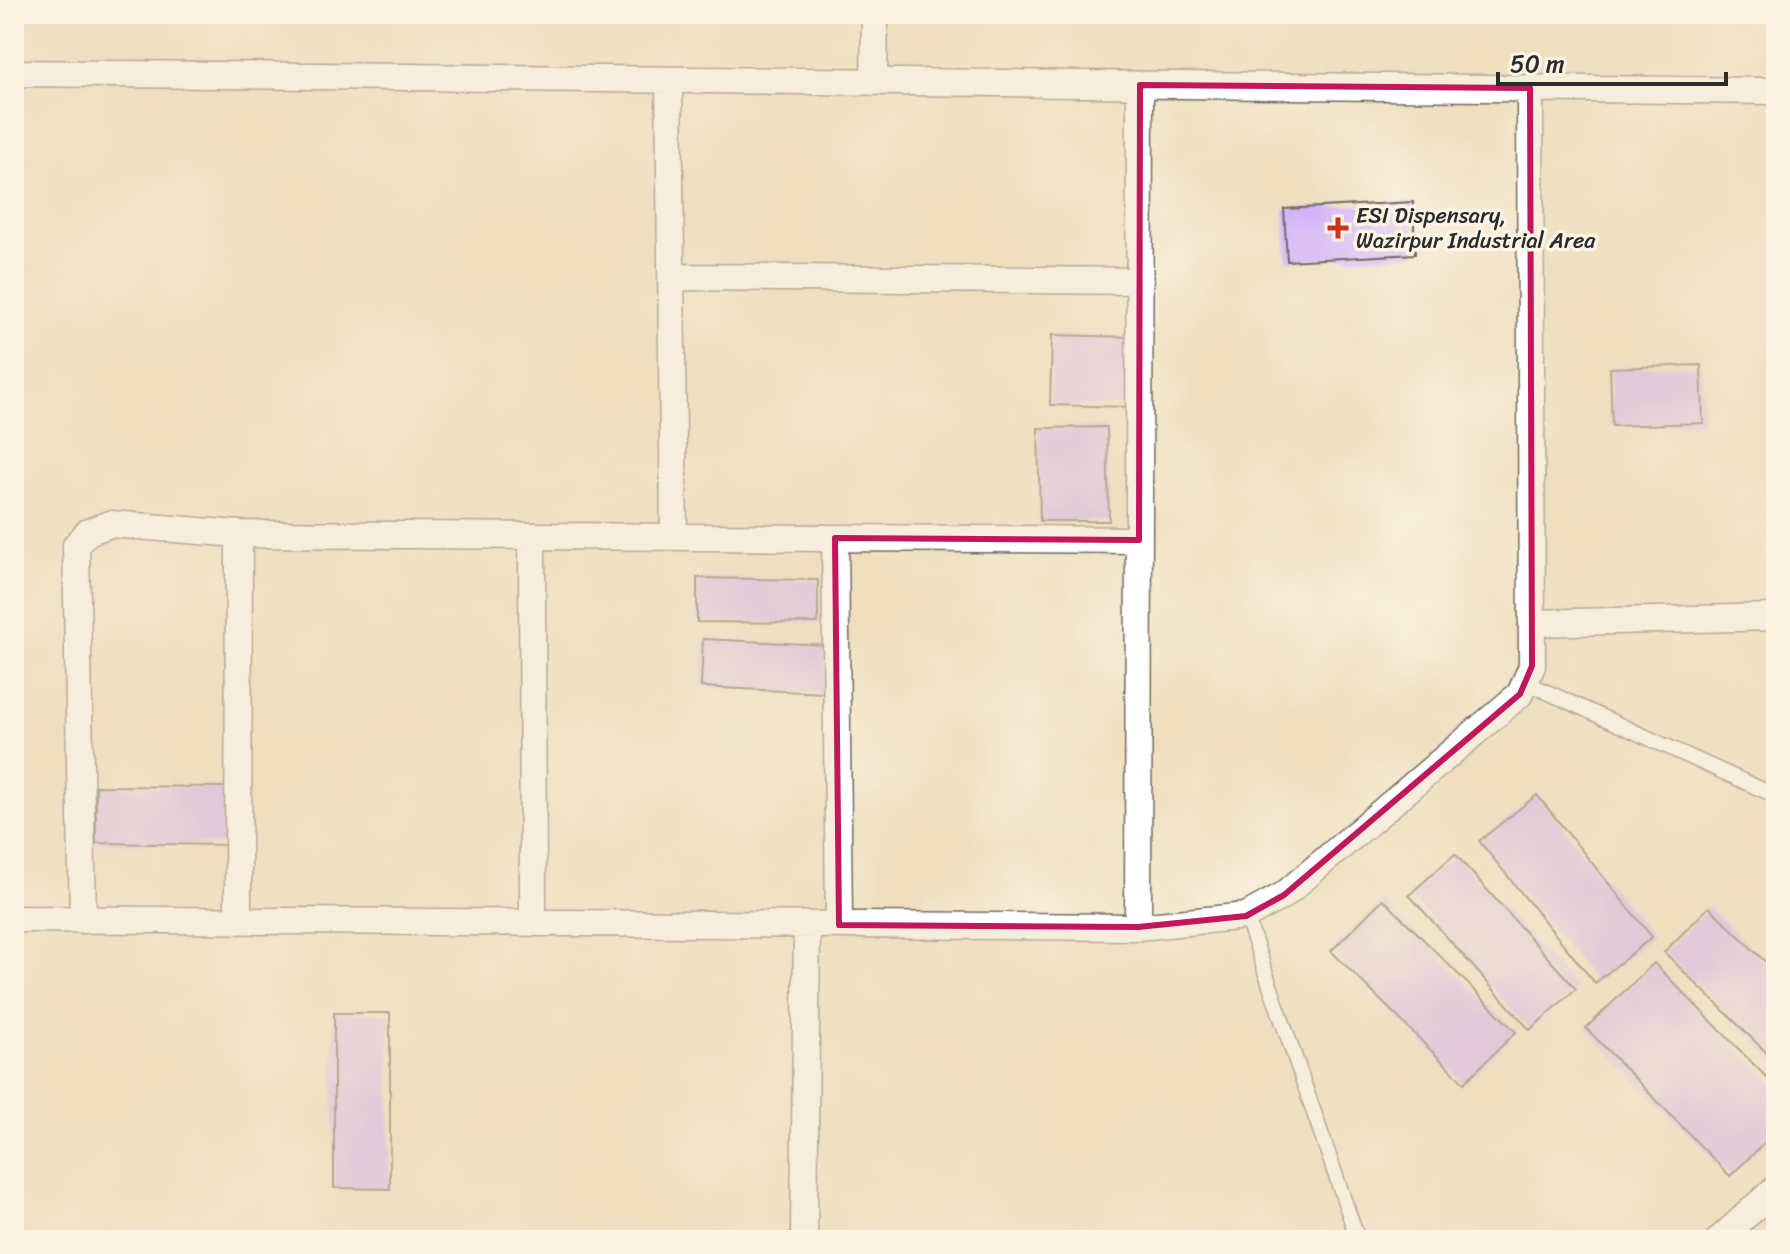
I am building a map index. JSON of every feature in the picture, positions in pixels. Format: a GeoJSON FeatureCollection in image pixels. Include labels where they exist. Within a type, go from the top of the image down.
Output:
{"type":"FeatureCollection","features":[{"type":"Feature","properties":{"kind":"street"},"geometry":{"type":"LineString","coordinates":[[874,82],[875,14]]}},
{"type":"Feature","properties":{"kind":"street"},"geometry":{"type":"LineString","coordinates":[[14,73],[1776,91]]}},
{"type":"Feature","properties":{"kind":"street"},"geometry":{"type":"LineString","coordinates":[[669,80],[674,537]]}},
{"type":"Feature","properties":{"kind":"street"},"geometry":{"type":"LineString","coordinates":[[1138,927],[1140,85]]}},
{"type":"Feature","properties":{"kind":"street"},"geometry":{"type":"LineString","coordinates":[[14,919],[1138,927],[1246,916],[1284,895],[1520,694],[1532,666],[1530,88]]}},
{"type":"Feature","properties":{"kind":"street"},"geometry":{"type":"LineString","coordinates":[[671,277],[1140,281]]}},
{"type":"Feature","properties":{"kind":"street"},"geometry":{"type":"LineString","coordinates":[[83,920],[76,545],[88,532],[110,524],[239,534],[1139,540]]}},
{"type":"Feature","properties":{"kind":"street"},"geometry":{"type":"LineString","coordinates":[[238,921],[239,534]]}},
{"type":"Feature","properties":{"kind":"street"},"geometry":{"type":"LineString","coordinates":[[532,536],[533,923]]}},
{"type":"Feature","properties":{"kind":"street"},"geometry":{"type":"LineString","coordinates":[[835,538],[839,925]]}},
{"type":"Feature","properties":{"kind":"street"},"geometry":{"type":"LineString","coordinates":[[1532,623],[1776,617]]}},
{"type":"Feature","properties":{"kind":"street"},"geometry":{"type":"LineString","coordinates":[[804,1240],[807,925]]}},
{"type":"Feature","properties":{"kind":"street"},"geometry":{"type":"LineString","coordinates":[[1719,1240],[1774,1193]]}},
{"type":"Feature","properties":{"kind":"lane"},"geometry":{"type":"LineString","coordinates":[[1525,682],[1776,796]]}},
{"type":"Feature","properties":{"kind":"lane"},"geometry":{"type":"LineString","coordinates":[[1246,916],[1358,1240]]}},
{"type":"Feature","properties":{"kind":"highlighted area"},"geometry":{"type":"Polygon","coordinates":[[[1140,85],[1530,88],[1532,666],[1520,694],[1284,895],[1246,916],[1138,927],[839,925],[835,538],[1139,540],[1140,85]]]}},
{"type":"Feature","properties":{"kind":"building"},"geometry":{"type":"Polygon","coordinates":[[[1413,202],[1415,254],[1287,261],[1284,209],[1413,202]]]}},
{"type":"Feature","properties":{"kind":"building"},"geometry":{"type":"Polygon","coordinates":[[[1052,335],[1130,337],[1129,407],[1050,405],[1052,335]]]}},
{"type":"Feature","properties":{"kind":"building"},"geometry":{"type":"Polygon","coordinates":[[[1701,365],[1703,423],[1612,426],[1610,368],[1701,365]]]}},
{"type":"Feature","properties":{"kind":"building"},"geometry":{"type":"Polygon","coordinates":[[[1107,427],[1109,521],[1040,521],[1038,428],[1107,427]]]}},
{"type":"Feature","properties":{"kind":"building"},"geometry":{"type":"Polygon","coordinates":[[[697,578],[818,580],[818,623],[697,622],[697,578]]]}},
{"type":"Feature","properties":{"kind":"building"},"geometry":{"type":"Polygon","coordinates":[[[703,639],[826,645],[824,693],[701,687],[703,639]]]}},
{"type":"Feature","properties":{"kind":"building"},"geometry":{"type":"Polygon","coordinates":[[[96,786],[227,787],[226,845],[96,843],[96,786]]]}},
{"type":"Feature","properties":{"kind":"building"},"geometry":{"type":"Polygon","coordinates":[[[1537,795],[1652,937],[1595,983],[1479,841],[1537,795]]]}},
{"type":"Feature","properties":{"kind":"building"},"geometry":{"type":"Polygon","coordinates":[[[1455,854],[1576,989],[1530,1030],[1409,895],[1455,854]]]}},
{"type":"Feature","properties":{"kind":"building"},"geometry":{"type":"Polygon","coordinates":[[[1383,899],[1516,1032],[1464,1083],[1331,951],[1383,899]]]}},
{"type":"Feature","properties":{"kind":"building"},"geometry":{"type":"Polygon","coordinates":[[[1709,907],[1776,972],[1776,1062],[1664,952],[1709,907]]]}},
{"type":"Feature","properties":{"kind":"building"},"geometry":{"type":"Polygon","coordinates":[[[1654,963],[1776,1087],[1776,1132],[1730,1176],[1586,1028],[1654,963]]]}},
{"type":"Feature","properties":{"kind":"building"},"geometry":{"type":"Polygon","coordinates":[[[334,1013],[390,1013],[390,1189],[334,1188],[334,1013]]]}},
{"type":"Feature","properties":{"kind":"place","name":"ESI Dispensary, Wazirpur Industrial Area"},"geometry":{"type":"Point","coordinates":[1338,228]}}]}
